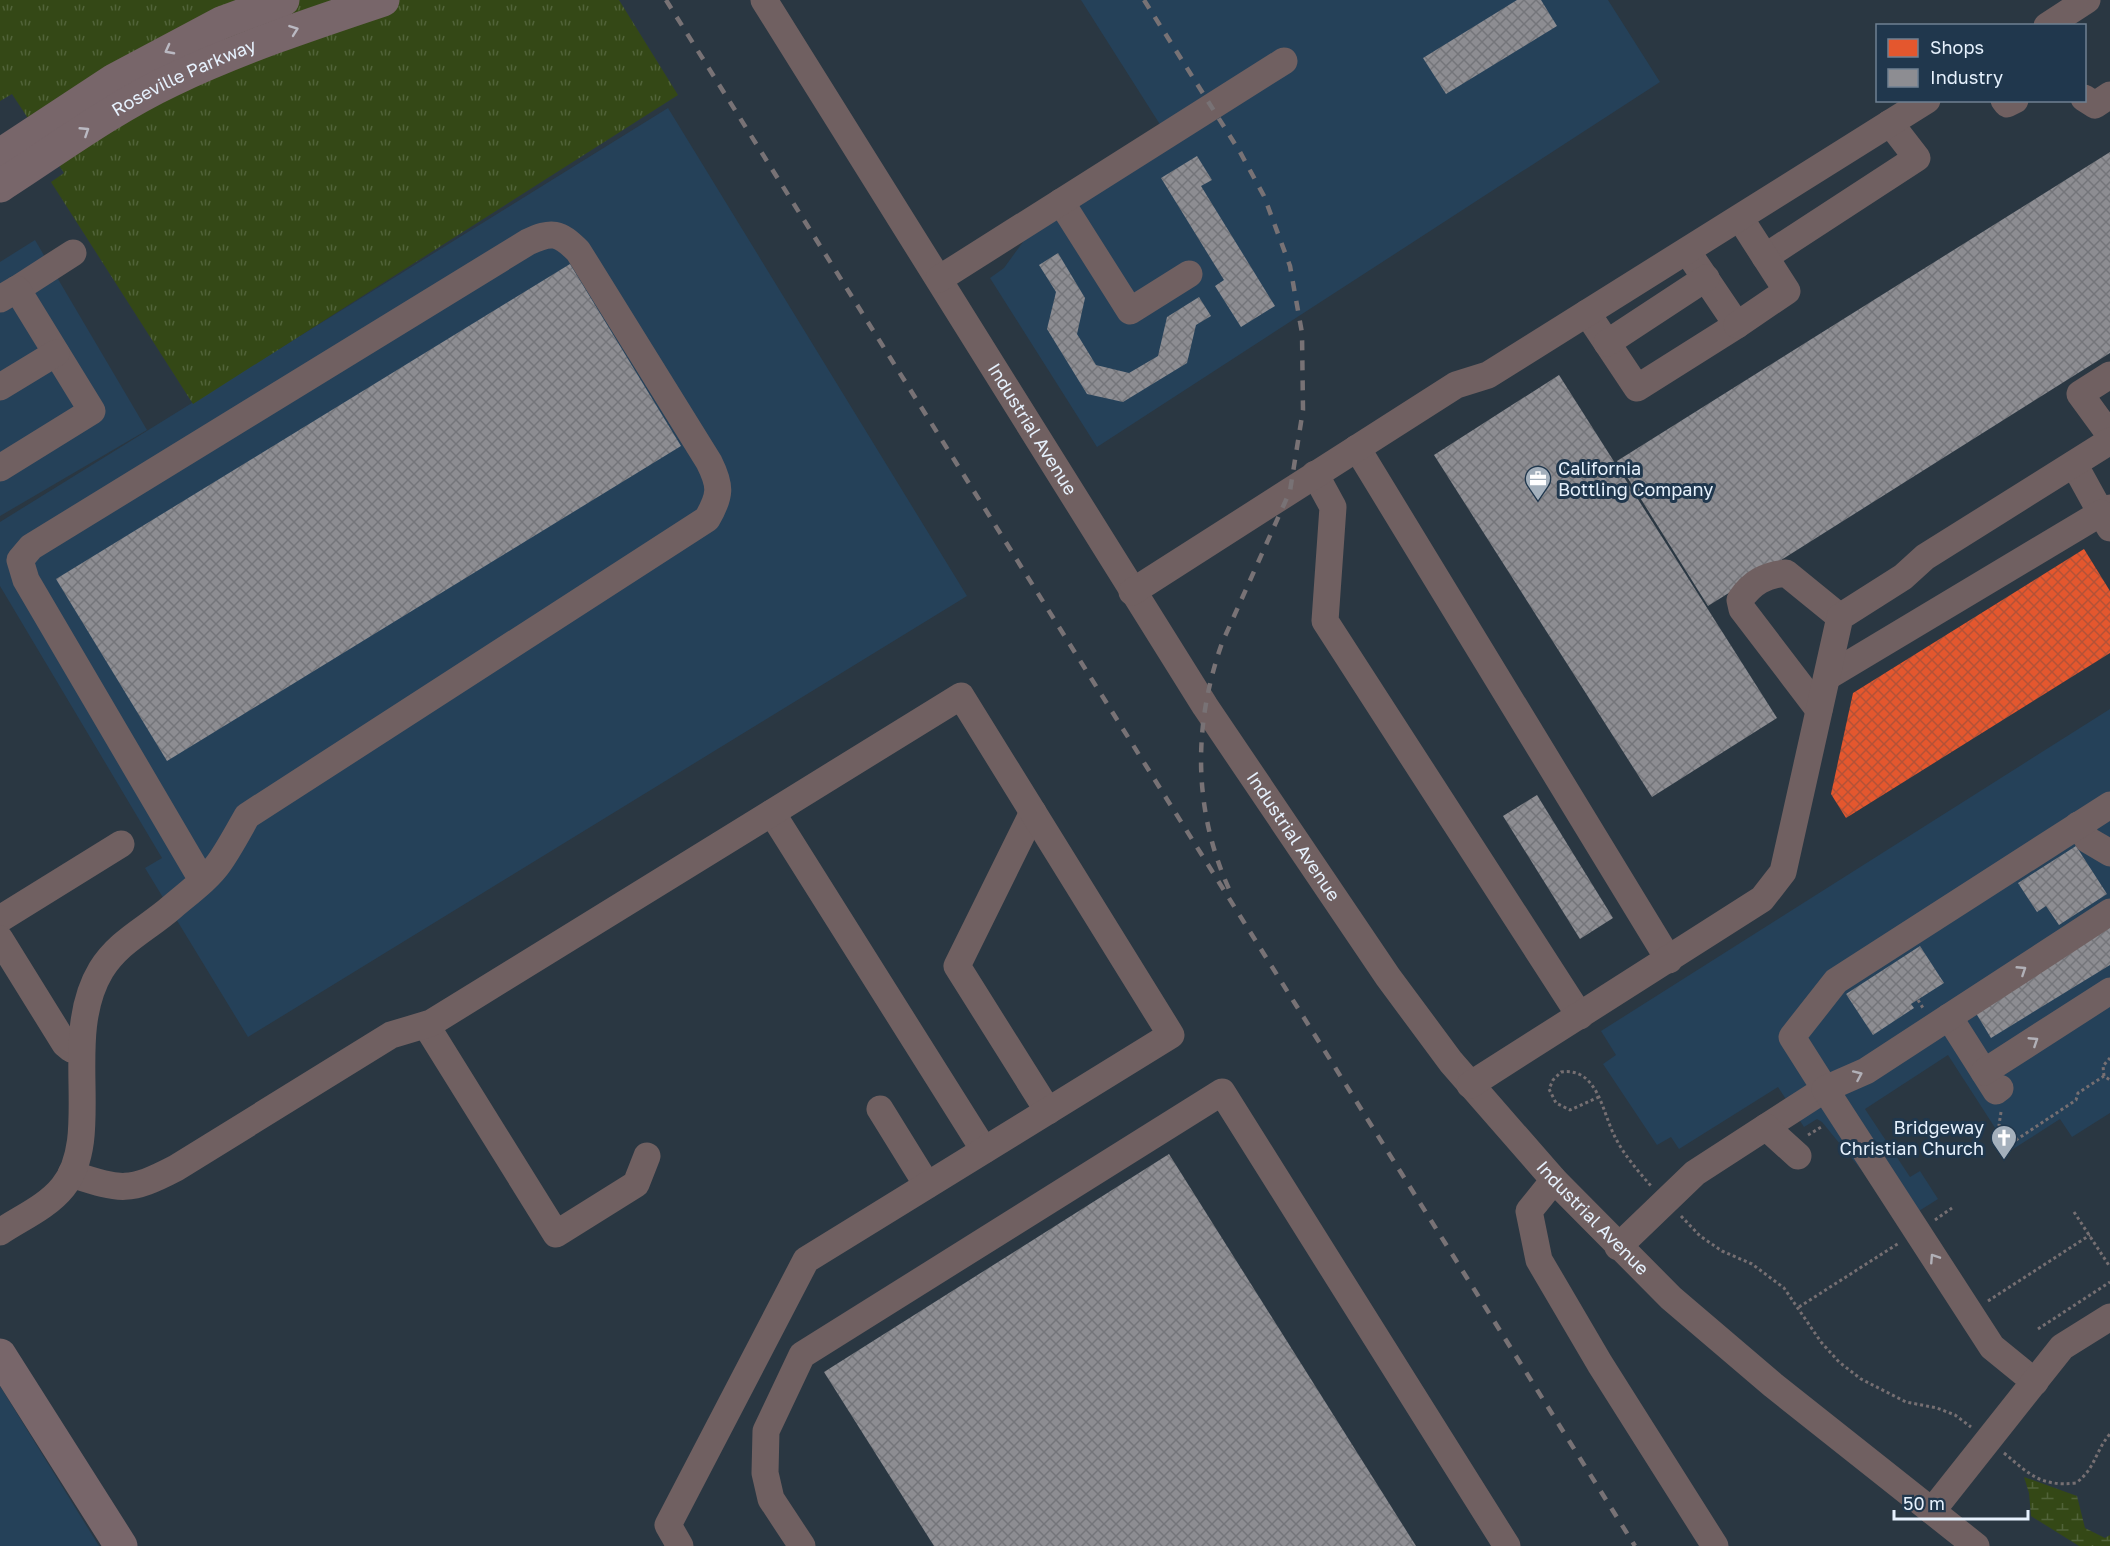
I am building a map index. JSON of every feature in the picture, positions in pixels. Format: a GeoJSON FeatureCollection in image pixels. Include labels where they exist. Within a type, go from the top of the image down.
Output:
{"type":"FeatureCollection","features":[{"type":"Feature","properties":{"kind":"main road","name":"Roseville Parkway"},"geometry":{"type":"LineString","coordinates":[[6,160],[114,80],[221,23],[283,0]]}},
{"type":"Feature","properties":{"kind":"main road","name":"Roseville Parkway"},"geometry":{"type":"LineString","coordinates":[[6,160],[110,115],[168,81],[239,50],[383,0]]}},
{"type":"Feature","properties":{"kind":"main road"},"geometry":{"type":"LineString","coordinates":[[0,1355],[121,1546]]}},
{"type":"Feature","properties":{"kind":"street","name":"Industrial Avenue"},"geometry":{"type":"LineString","coordinates":[[764,0],[1058,467],[1132,592],[1162,634],[1205,706],[1382,968],[1470,1085],[1554,1180],[1671,1298],[1773,1385],[1976,1546]]}},
{"type":"Feature","properties":{"kind":"street"},"geometry":{"type":"LineString","coordinates":[[2050,24],[2087,0]]}},
{"type":"Feature","properties":{"kind":"street"},"geometry":{"type":"LineString","coordinates":[[939,279],[1284,61]]}},
{"type":"Feature","properties":{"kind":"street"},"geometry":{"type":"LineString","coordinates":[[2086,99],[2095,105],[2110,95]]}},
{"type":"Feature","properties":{"kind":"street"},"geometry":{"type":"LineString","coordinates":[[1132,592],[1456,385],[1488,375],[1924,102]]}},
{"type":"Feature","properties":{"kind":"street"},"geometry":{"type":"LineString","coordinates":[[1766,257],[1917,158],[1890,123]]}},
{"type":"Feature","properties":{"kind":"street"},"geometry":{"type":"LineString","coordinates":[[1061,202],[1130,311],[1189,274]]}},
{"type":"Feature","properties":{"kind":"street"},"geometry":{"type":"LineString","coordinates":[[1587,313],[1637,387],[1737,325],[1787,291],[1740,218]]}},
{"type":"Feature","properties":{"kind":"street"},"geometry":{"type":"LineString","coordinates":[[0,1232],[46,1203],[65,1185],[77,1163],[80,1138],[80,1049],[85,1012],[101,970],[133,934],[170,909],[202,880],[218,865],[247,816],[707,519],[717,502],[719,482],[709,462],[578,251],[565,238],[547,233],[528,242],[31,547],[21,560],[26,580],[202,880]]}},
{"type":"Feature","properties":{"kind":"street"},"geometry":{"type":"LineString","coordinates":[[1687,251],[1737,325]]}},
{"type":"Feature","properties":{"kind":"street"},"geometry":{"type":"LineString","coordinates":[[0,468],[92,411],[56,353],[8,294],[73,253]]}},
{"type":"Feature","properties":{"kind":"street"},"geometry":{"type":"LineString","coordinates":[[1607,343],[1706,278]]}},
{"type":"Feature","properties":{"kind":"street"},"geometry":{"type":"LineString","coordinates":[[0,387],[56,353]]}},
{"type":"Feature","properties":{"kind":"street"},"geometry":{"type":"LineString","coordinates":[[2110,375],[2080,394],[2110,435]]}},
{"type":"Feature","properties":{"kind":"street"},"geometry":{"type":"LineString","coordinates":[[1470,1085],[1749,909],[1775,886],[1783,872],[1840,617],[1903,577],[1925,557],[2110,441]]}},
{"type":"Feature","properties":{"kind":"street"},"geometry":{"type":"LineString","coordinates":[[1357,448],[1669,960]]}},
{"type":"Feature","properties":{"kind":"street"},"geometry":{"type":"LineString","coordinates":[[1827,676],[2107,516],[2074,464]]}},
{"type":"Feature","properties":{"kind":"street"},"geometry":{"type":"LineString","coordinates":[[1315,474],[1333,507],[1325,621],[1580,1016]]}},
{"type":"Feature","properties":{"kind":"street"},"geometry":{"type":"LineString","coordinates":[[1819,710],[1742,609],[1740,600],[1748,588],[1770,574],[1786,573],[1840,617]]}},
{"type":"Feature","properties":{"kind":"street"},"geometry":{"type":"LineString","coordinates":[[71,1174],[116,1188],[147,1183],[176,1168],[391,1035],[426,1025],[961,696],[1171,1035],[806,1260],[668,1525],[680,1546]]}},
{"type":"Feature","properties":{"kind":"street"},"geometry":{"type":"LineString","coordinates":[[2035,1382],[1992,1347],[1792,1037],[1836,981],[2110,805]]}},
{"type":"Feature","properties":{"kind":"street"},"geometry":{"type":"LineString","coordinates":[[1033,812],[957,966],[1048,1111]]}},
{"type":"Feature","properties":{"kind":"street"},"geometry":{"type":"LineString","coordinates":[[772,813],[984,1150]]}},
{"type":"Feature","properties":{"kind":"street"},"geometry":{"type":"LineString","coordinates":[[2078,825],[2088,840],[2110,853]]}},
{"type":"Feature","properties":{"kind":"street"},"geometry":{"type":"LineString","coordinates":[[0,919],[121,844]]}},
{"type":"Feature","properties":{"kind":"street"},"geometry":{"type":"LineString","coordinates":[[1618,1247],[1695,1173],[1825,1089],[1866,1071],[2110,912]]}},
{"type":"Feature","properties":{"kind":"street"},"geometry":{"type":"LineString","coordinates":[[0,939],[65,1044],[71,1049],[80,1049]]}},
{"type":"Feature","properties":{"kind":"street"},"geometry":{"type":"LineString","coordinates":[[1949,1017],[1992,1080],[2110,992]]}},
{"type":"Feature","properties":{"kind":"street"},"geometry":{"type":"LineString","coordinates":[[426,1025],[556,1234],[636,1184],[647,1156]]}},
{"type":"Feature","properties":{"kind":"street"},"geometry":{"type":"LineString","coordinates":[[802,1546],[771,1499],[765,1473],[766,1431],[802,1355],[1221,1092],[1507,1546]]}},
{"type":"Feature","properties":{"kind":"street"},"geometry":{"type":"LineString","coordinates":[[880,1109],[927,1185]]}},
{"type":"Feature","properties":{"kind":"street"},"geometry":{"type":"LineString","coordinates":[[1766,1127],[1798,1156]]}},
{"type":"Feature","properties":{"kind":"street"},"geometry":{"type":"LineString","coordinates":[[1554,1180],[1529,1211],[1539,1260],[1600,1364],[1715,1546]]}},
{"type":"Feature","properties":{"kind":"street"},"geometry":{"type":"LineString","coordinates":[[1932,1511],[2062,1347],[2110,1317]]}},
{"type":"Feature","properties":{"kind":"path"},"geometry":{"type":"LineString","coordinates":[[2104,1076],[2103,1066],[2110,1058]]}},
{"type":"Feature","properties":{"kind":"path"},"geometry":{"type":"LineString","coordinates":[[1599,1097],[1570,1110],[1556,1103],[1549,1089],[1553,1080],[1561,1072],[1568,1071],[1589,1080],[1599,1097],[1616,1139],[1633,1164],[1666,1201],[1700,1236],[1714,1246],[1768,1274],[1784,1288],[1821,1342],[1839,1362],[1861,1379],[1906,1402],[1937,1408],[1955,1415],[2045,1483],[2076,1482],[2085,1476],[2093,1466],[2103,1442],[2110,1434]]}},
{"type":"Feature","properties":{"kind":"path"},"geometry":{"type":"LineString","coordinates":[[1992,1080],[2004,1095],[1998,1125],[2010,1144],[2076,1100],[2078,1093],[2104,1076]]}},
{"type":"Feature","properties":{"kind":"path"},"geometry":{"type":"LineString","coordinates":[[2104,1076],[2110,1080]]}},
{"type":"Feature","properties":{"kind":"path"},"geometry":{"type":"LineString","coordinates":[[1799,1307],[1952,1208]]}},
{"type":"Feature","properties":{"kind":"path"},"geometry":{"type":"LineString","coordinates":[[2074,1212],[2110,1267]]}},
{"type":"Feature","properties":{"kind":"path"},"geometry":{"type":"LineString","coordinates":[[1967,1310],[2090,1235]]}},
{"type":"Feature","properties":{"kind":"path"},"geometry":{"type":"LineString","coordinates":[[2038,1329],[2110,1282]]}},
{"type":"Feature","properties":{"kind":"shaded area"},"geometry":{"type":"Polygon","coordinates":[[[1081,0],[1608,0],[1660,82],[1097,447],[990,278],[1004,268],[1025,239],[1173,145],[1081,0]]]}},
{"type":"Feature","properties":{"kind":"shaded area"},"geometry":{"type":"Polygon","coordinates":[[[668,108],[967,596],[248,1037],[145,868],[162,858],[0,586],[0,522],[668,108]]]}},
{"type":"Feature","properties":{"kind":"shaded area"},"geometry":{"type":"Polygon","coordinates":[[[35,240],[147,430],[0,516],[0,262],[35,240]]]}},
{"type":"Feature","properties":{"kind":"shaded area"},"geometry":{"type":"Polygon","coordinates":[[[2110,709],[2110,1113],[2072,1137],[2060,1119],[2010,1151],[1948,1055],[1865,1109],[1910,1177],[1920,1171],[1938,1199],[1903,1221],[1822,1122],[1817,1119],[1804,1127],[1778,1087],[1679,1149],[1671,1137],[1657,1145],[1603,1064],[1616,1055],[1601,1031],[2110,709]]]}},
{"type":"Feature","properties":{"kind":"shaded area"},"geometry":{"type":"Polygon","coordinates":[[[0,1386],[99,1546],[0,1546],[0,1386]]]}},
{"type":"Feature","properties":{"kind":"green space"},"geometry":{"type":"Polygon","coordinates":[[[0,0],[619,0],[678,95],[193,404],[51,182],[64,173],[12,94],[0,101],[0,0]]]}},
{"type":"Feature","properties":{"kind":"green space"},"geometry":{"type":"Polygon","coordinates":[[[2024,1477],[2077,1496],[2085,1528],[2105,1538],[2110,1535],[2110,1546],[2079,1546],[2031,1516],[2029,1493],[2024,1477]]]}},
{"type":"Feature","properties":{"kind":"building: Shops"},"geometry":{"type":"Polygon","coordinates":[[[2084,549],[2110,591],[2110,653],[1846,818],[1831,794],[1853,693],[2084,549]]]}},
{"type":"Feature","properties":{"kind":"building: Industry"},"geometry":{"type":"Polygon","coordinates":[[[1517,0],[1541,0],[1557,26],[1446,94],[1423,58],[1517,0]]]}},
{"type":"Feature","properties":{"kind":"building: Industry"},"geometry":{"type":"Polygon","coordinates":[[[2110,152],[2110,353],[1708,606],[1617,461],[2110,152]]]}},
{"type":"Feature","properties":{"kind":"building: Industry"},"geometry":{"type":"Polygon","coordinates":[[[1197,156],[1212,180],[1201,186],[1275,306],[1241,327],[1215,286],[1224,280],[1161,178],[1197,156]]]}},
{"type":"Feature","properties":{"kind":"building: Industry"},"geometry":{"type":"Polygon","coordinates":[[[1058,253],[1085,298],[1077,334],[1096,365],[1129,373],[1158,356],[1167,317],[1199,297],[1211,316],[1196,325],[1187,363],[1123,402],[1087,394],[1047,329],[1056,292],[1039,265],[1058,253]]]}},
{"type":"Feature","properties":{"kind":"building: Industry"},"geometry":{"type":"Polygon","coordinates":[[[570,264],[681,446],[167,761],[56,579],[570,264]]]}},
{"type":"Feature","properties":{"kind":"building: Industry"},"geometry":{"type":"Polygon","coordinates":[[[1559,375],[1777,718],[1652,797],[1434,455],[1559,375]]]}},
{"type":"Feature","properties":{"kind":"building: Industry"},"geometry":{"type":"Polygon","coordinates":[[[1537,795],[1613,918],[1580,939],[1503,816],[1537,795]]]}},
{"type":"Feature","properties":{"kind":"building: Industry"},"geometry":{"type":"Polygon","coordinates":[[[2076,846],[2107,894],[2059,925],[2046,906],[2037,912],[2018,883],[2076,846]]]}},
{"type":"Feature","properties":{"kind":"building: Industry"},"geometry":{"type":"Polygon","coordinates":[[[2110,920],[2110,965],[1991,1038],[1971,1005],[2110,920]]]}},
{"type":"Feature","properties":{"kind":"building: Industry"},"geometry":{"type":"Polygon","coordinates":[[[1920,946],[1944,983],[1911,1004],[1914,1008],[1873,1035],[1846,994],[1920,946]]]}},
{"type":"Feature","properties":{"kind":"building: Industry"},"geometry":{"type":"Polygon","coordinates":[[[1169,1154],[1416,1546],[934,1546],[824,1372],[1169,1154]]]}},
{"type":"Feature","properties":{"kind":"railway"},"geometry":{"type":"LineString","coordinates":[[666,0],[1635,1546]]}},
{"type":"Feature","properties":{"kind":"railway"},"geometry":{"type":"LineString","coordinates":[[1144,0],[1240,152],[1264,196],[1290,266],[1302,333],[1303,410],[1290,491],[1222,643],[1212,674],[1206,705],[1202,736],[1203,798],[1217,859],[1229,889]]}},
{"type":"Feature","properties":{"kind":"place","name":"California Bottling Company"},"geometry":{"type":"Point","coordinates":[1538,502]}},
{"type":"Feature","properties":{"kind":"place","name":"Bridgeway Christian Church"},"geometry":{"type":"Point","coordinates":[2004,1161]}}]}
